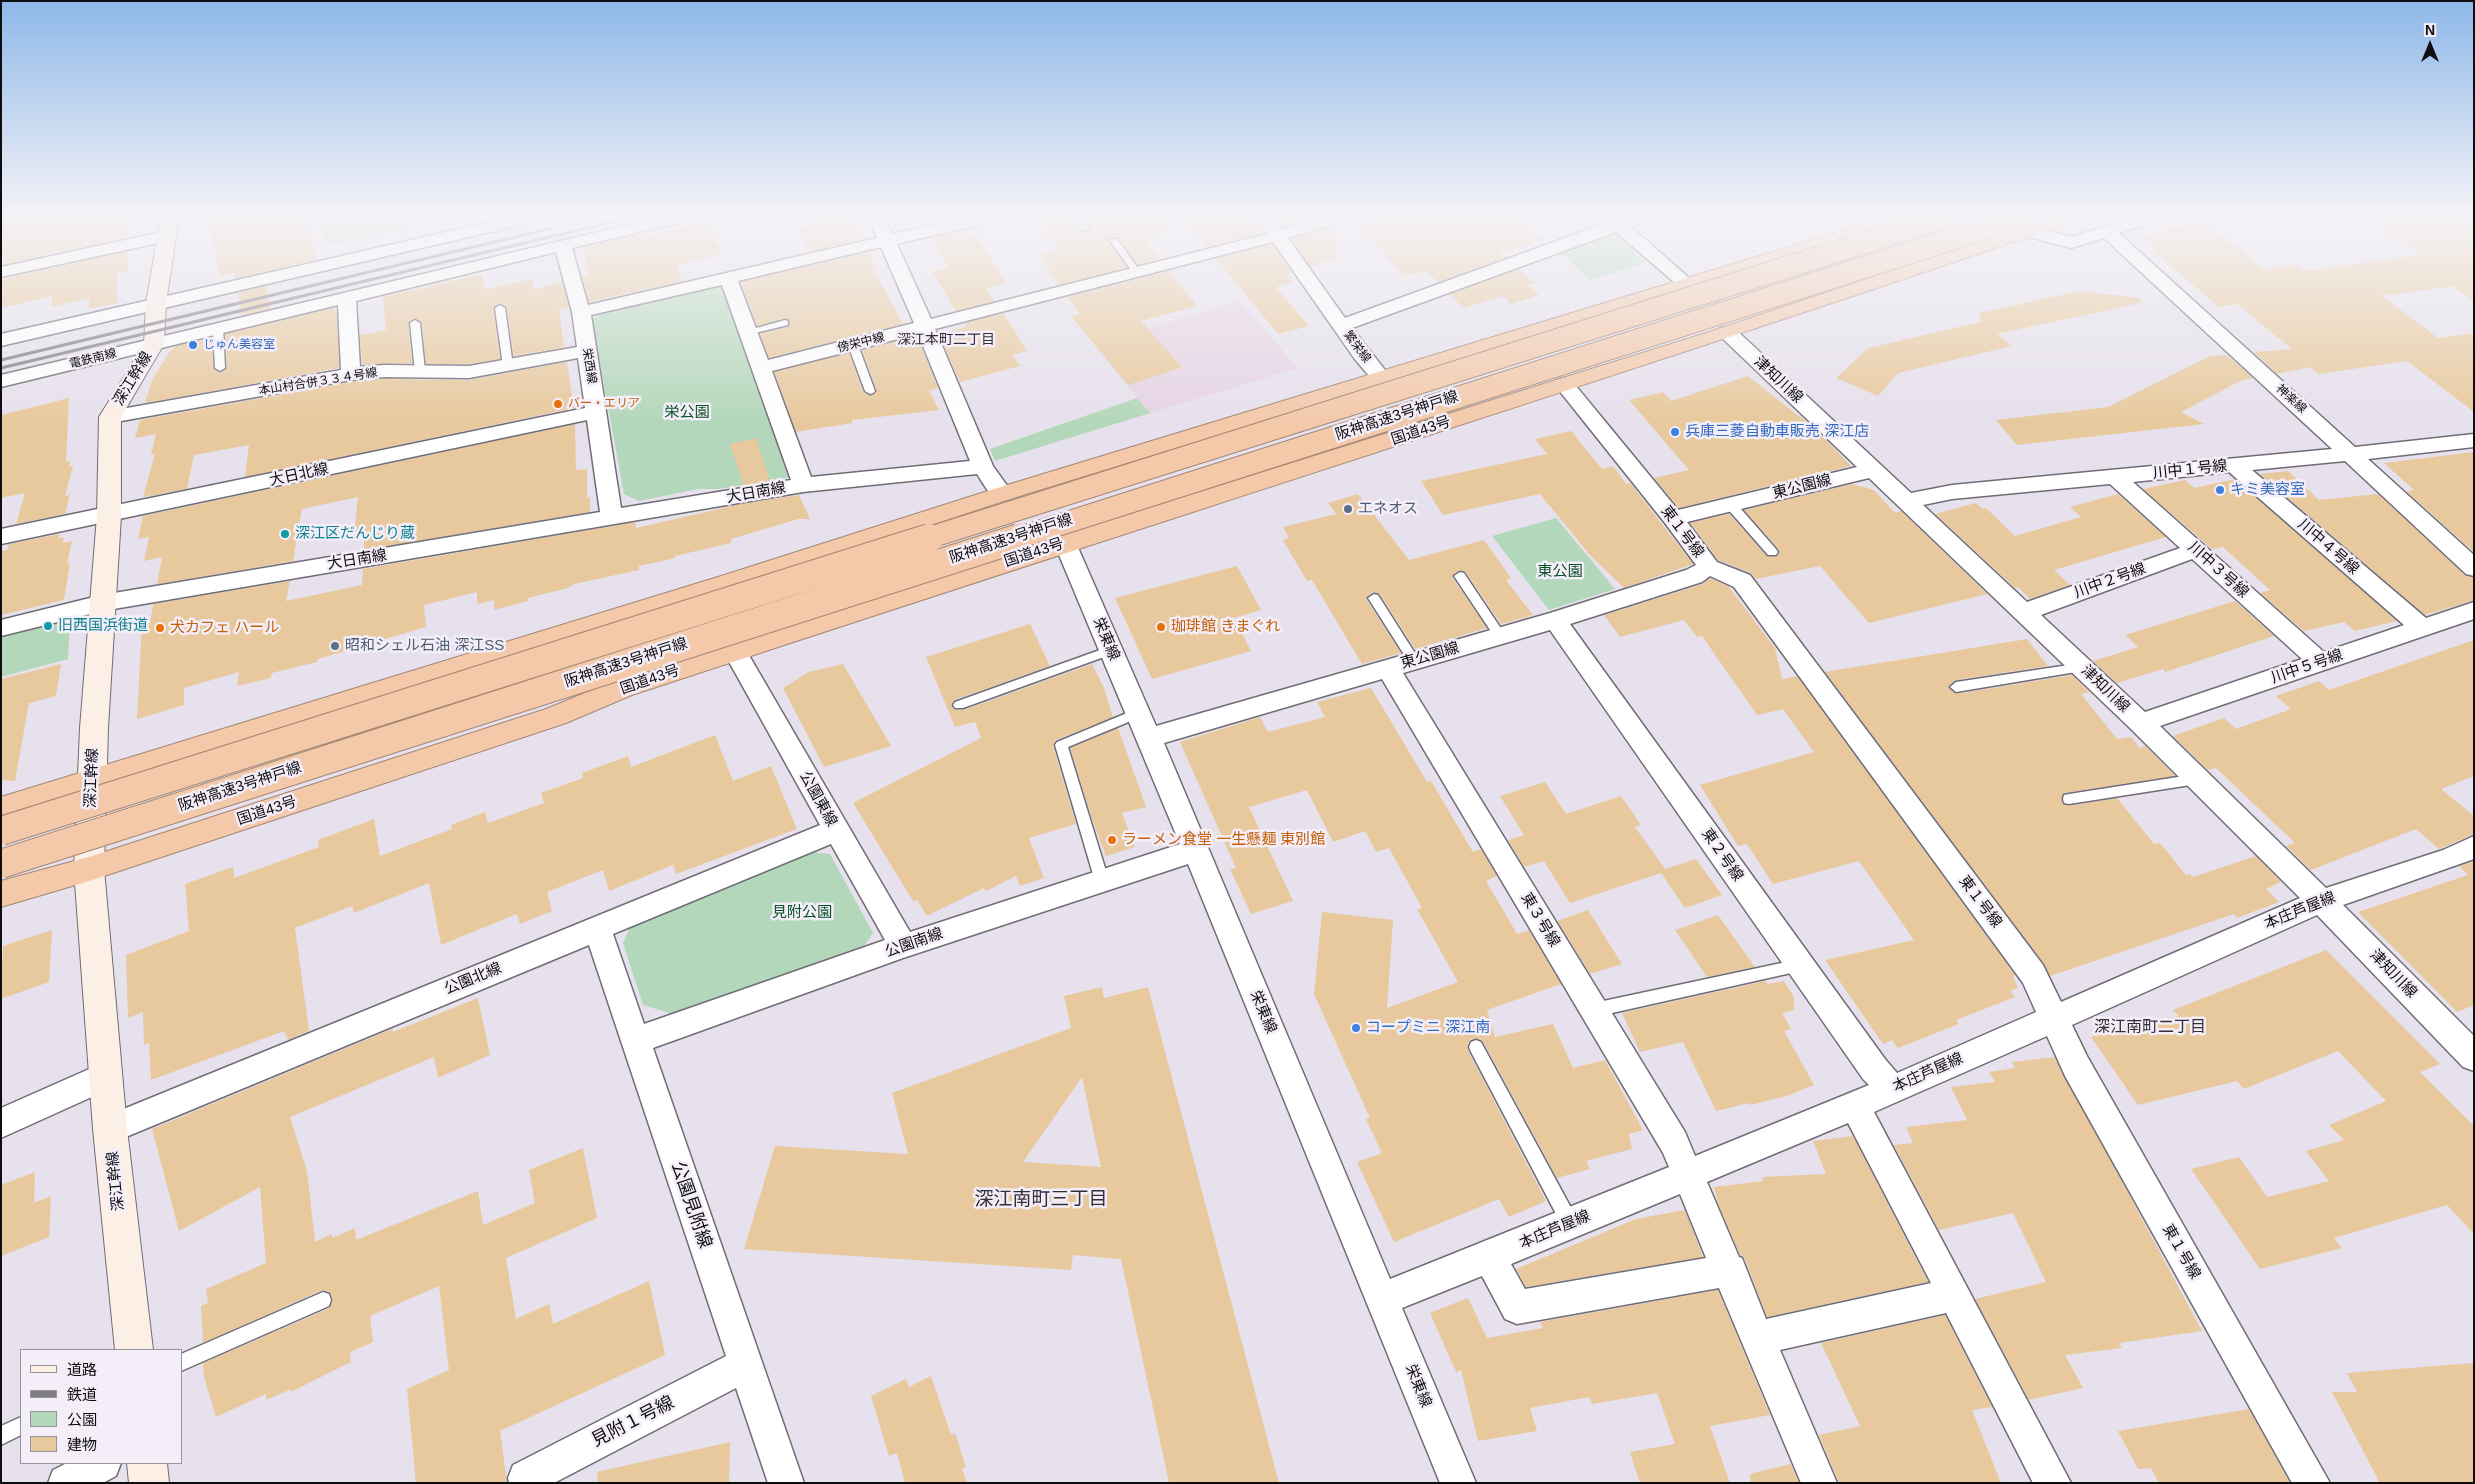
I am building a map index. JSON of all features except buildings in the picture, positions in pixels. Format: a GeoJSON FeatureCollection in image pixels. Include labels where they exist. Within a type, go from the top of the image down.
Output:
{"type":"FeatureCollection","features":[{"type":"Feature","properties":{"kind":"highway"},"geometry":{"type":"LineString","coordinates":[[1,808],[727,583],[1002,494],[1684,286]]}},
{"type":"Feature","properties":{"kind":"highway","name":"阪神高速3号神戸線"},"geometry":{"type":"LineString","coordinates":[[1,831],[1727,286]]}},
{"type":"Feature","properties":{"kind":"highway","name":"阪神高速3号神戸線"},"geometry":{"type":"LineString","coordinates":[[1,864],[1828,286]]}},
{"type":"Feature","properties":{"kind":"highway","name":"国道43号"},"geometry":{"type":"LineString","coordinates":[[1,894],[89,869],[556,716],[623,688],[1065,543],[1466,417],[1727,332],[1853,286]]}},
{"type":"Feature","properties":{"kind":"street","name":"深江幹線"},"geometry":{"type":"LineString","coordinates":[[134,1349],[105,1076],[89,869],[102,603],[109,516],[110,417],[154,344],[159,286]]}},
{"type":"Feature","properties":{"kind":"street"},"geometry":{"type":"LineString","coordinates":[[1,340],[233,286]]}},
{"type":"Feature","properties":{"kind":"street","name":"電鉄南線"},"geometry":{"type":"LineString","coordinates":[[1,381],[389,286]]}},
{"type":"Feature","properties":{"kind":"street","name":"栄西線"},"geometry":{"type":"LineString","coordinates":[[574,286],[581,312],[612,518]]}},
{"type":"Feature","properties":{"kind":"street"},"geometry":{"type":"LineString","coordinates":[[581,312],[689,286]]}},
{"type":"Feature","properties":{"kind":"street","name":"大日南線"},"geometry":{"type":"LineString","coordinates":[[731,286],[803,485]]}},
{"type":"Feature","properties":{"kind":"street"},"geometry":{"type":"LineString","coordinates":[[906,286],[925,327],[983,468],[1002,494]]}},
{"type":"Feature","properties":{"kind":"street","name":"傍栄中線"},"geometry":{"type":"LineString","coordinates":[[760,368],[1082,286]]}},
{"type":"Feature","properties":{"kind":"street","name":"繁栄線"},"geometry":{"type":"LineString","coordinates":[[1313,286],[1382,379]]}},
{"type":"Feature","properties":{"kind":"street"},"geometry":{"type":"LineString","coordinates":[[1341,326],[1444,286]]}},
{"type":"Feature","properties":{"kind":"street","name":"神楽線"},"geometry":{"type":"LineString","coordinates":[[2167,286],[2352,454],[2474,568]]}},
{"type":"Feature","properties":{"kind":"street"},"geometry":{"type":"LineString","coordinates":[[347,296],[352,374]]}},
{"type":"Feature","properties":{"kind":"street","name":"津知川線"},"geometry":{"type":"LineString","coordinates":[[1727,332],[2141,723],[2321,901],[2474,1057]]}},
{"type":"Feature","properties":{"kind":"street","name":"本山村合併３３４号線"},"geometry":{"type":"LineString","coordinates":[[110,417],[352,374],[420,371],[468,372],[586,350]]}},
{"type":"Feature","properties":{"kind":"street","name":"東１号線"},"geometry":{"type":"LineString","coordinates":[[1564,384],[1673,518],[1709,567],[1742,581],[2033,974],[2076,1066],[2312,1483]]}},
{"type":"Feature","properties":{"kind":"street","name":"大日北線"},"geometry":{"type":"LineString","coordinates":[[1,536],[109,516],[596,412]]}},
{"type":"Feature","properties":{"kind":"street","name":"川中１号線"},"geometry":{"type":"LineString","coordinates":[[1907,501],[1952,492],[2116,478],[2474,440]]}},
{"type":"Feature","properties":{"kind":"street","name":"川中４号線"},"geometry":{"type":"LineString","coordinates":[[2234,466],[2423,628]]}},
{"type":"Feature","properties":{"kind":"street","name":"大日南線"},"geometry":{"type":"LineString","coordinates":[[1,628],[102,603],[803,485],[983,468]]}},
{"type":"Feature","properties":{"kind":"street","name":"東公園線"},"geometry":{"type":"LineString","coordinates":[[1673,518],[1873,470]]}},
{"type":"Feature","properties":{"kind":"street","name":"川中３号線"},"geometry":{"type":"LineString","coordinates":[[2116,478],[2320,662]]}},
{"type":"Feature","properties":{"kind":"street","name":"栄東線"},"geometry":{"type":"LineString","coordinates":[[1065,543],[1196,850],[1458,1483]]}},
{"type":"Feature","properties":{"kind":"street","name":"川中２号線"},"geometry":{"type":"LineString","coordinates":[[2024,612],[2196,550]]}},
{"type":"Feature","properties":{"kind":"street","name":"東公園線"},"geometry":{"type":"LineString","coordinates":[[1144,726],[1388,669],[1555,620],[1694,576],[1709,567]]}},
{"type":"Feature","properties":{"kind":"street","name":"川中５号線"},"geometry":{"type":"LineString","coordinates":[[2141,723],[2474,610]]}},
{"type":"Feature","properties":{"kind":"street","name":"東２号線"},"geometry":{"type":"LineString","coordinates":[[1555,620],[1874,1070],[1892,1090]]}},
{"type":"Feature","properties":{"kind":"street","name":"公園東線"},"geometry":{"type":"LineString","coordinates":[[735,651],[903,946]]}},
{"type":"Feature","properties":{"kind":"street","name":"東３号線"},"geometry":{"type":"LineString","coordinates":[[1388,669],[1674,1142],[1759,1338],[1819,1483]]}},
{"type":"Feature","properties":{"kind":"street","name":"公園北線"},"geometry":{"type":"LineString","coordinates":[[110,1129],[836,830]]}},
{"type":"Feature","properties":{"kind":"street","name":"本庄芦屋線"},"geometry":{"type":"LineString","coordinates":[[1382,1299],[1489,1257],[1854,1104],[1892,1090],[2321,901],[2451,858],[2474,847]]}},
{"type":"Feature","properties":{"kind":"street","name":"公園南線"},"geometry":{"type":"LineString","coordinates":[[636,1042],[903,946],[1196,850]]}},
{"type":"Feature","properties":{"kind":"street","name":"公園見附線"},"geometry":{"type":"LineString","coordinates":[[597,928],[786,1483]]}},
{"type":"Feature","properties":{"kind":"street"},"geometry":{"type":"LineString","coordinates":[[1,1123],[105,1076]]}},
{"type":"Feature","properties":{"kind":"street"},"geometry":{"type":"LineString","coordinates":[[1854,1104],[2053,1483]]}},
{"type":"Feature","properties":{"kind":"street"},"geometry":{"type":"LineString","coordinates":[[1489,1257],[1517,1308],[1730,1270]]}},
{"type":"Feature","properties":{"kind":"street"},"geometry":{"type":"LineString","coordinates":[[1759,1338],[1954,1295]]}},
{"type":"Feature","properties":{"kind":"street","name":"見附１号線"},"geometry":{"type":"LineString","coordinates":[[527,1483],[526,1478],[745,1365]]}},
{"type":"Feature","properties":{"kind":"street"},"geometry":{"type":"LineString","coordinates":[[66,1483],[101,1464]]}},
{"type":"Feature","properties":{"kind":"street"},"geometry":{"type":"LineString","coordinates":[[147,1464],[149,1483]]}},
{"type":"Feature","properties":{"kind":"lane"},"geometry":{"type":"LineString","coordinates":[[500,308],[508,366]]}},
{"type":"Feature","properties":{"kind":"lane"},"geometry":{"type":"LineString","coordinates":[[415,323],[420,371]]}},
{"type":"Feature","properties":{"kind":"lane"},"geometry":{"type":"LineString","coordinates":[[747,332],[785,323]]}},
{"type":"Feature","properties":{"kind":"lane"},"geometry":{"type":"LineString","coordinates":[[218,328],[220,368]]}},
{"type":"Feature","properties":{"kind":"lane"},"geometry":{"type":"LineString","coordinates":[[853,345],[870,391]]}},
{"type":"Feature","properties":{"kind":"lane"},"geometry":{"type":"LineString","coordinates":[[1730,504],[1772,552]]}},
{"type":"Feature","properties":{"kind":"lane"},"geometry":{"type":"LineString","coordinates":[[1460,576],[1500,636]]}},
{"type":"Feature","properties":{"kind":"lane"},"geometry":{"type":"LineString","coordinates":[[1374,598],[1414,661]]}},
{"type":"Feature","properties":{"kind":"lane"},"geometry":{"type":"LineString","coordinates":[[959,705],[1111,650]]}},
{"type":"Feature","properties":{"kind":"lane"},"geometry":{"type":"LineString","coordinates":[[1956,687],[2082,667]]}},
{"type":"Feature","properties":{"kind":"lane"},"geometry":{"type":"LineString","coordinates":[[1102,881],[1061,745],[1144,726]]}},
{"type":"Feature","properties":{"kind":"lane"},"geometry":{"type":"LineString","coordinates":[[2069,799],[2197,778]]}},
{"type":"Feature","properties":{"kind":"lane"},"geometry":{"type":"LineString","coordinates":[[1594,1010],[1800,965]]}},
{"type":"Feature","properties":{"kind":"lane"},"geometry":{"type":"LineString","coordinates":[[1476,1047],[1570,1223]]}},
{"type":"Feature","properties":{"kind":"lane"},"geometry":{"type":"LineString","coordinates":[[182,1363],[323,1300]]}},
{"type":"Feature","properties":{"kind":"lane"},"geometry":{"type":"LineString","coordinates":[[1,1436],[20,1426]]}},
{"type":"Feature","properties":{"kind":"shaded area"},"geometry":{"type":"Polygon","coordinates":[[[1240,301],[1298,368],[1150,413],[1094,345],[1240,301]]]}},
{"type":"Feature","properties":{"kind":"green space","name":"栄公園"},"geometry":{"type":"Polygon","coordinates":[[[709,286],[724,286],[791,477],[719,489],[698,489],[639,501],[624,494],[592,320],[601,312],[709,286]]]}},
{"type":"Feature","properties":{"kind":"green space"},"geometry":{"type":"Polygon","coordinates":[[[1137,398],[1150,413],[995,461],[990,449],[1137,398]]]}},
{"type":"Feature","properties":{"kind":"green space","name":"東公園"},"geometry":{"type":"Polygon","coordinates":[[[1556,518],[1615,589],[1549,610],[1492,536],[1556,518]]]}},
{"type":"Feature","properties":{"kind":"green space"},"geometry":{"type":"Polygon","coordinates":[[[55,622],[70,624],[68,659],[1,677],[1,636],[55,622]]]}},
{"type":"Feature","properties":{"kind":"green space","name":"見附公園"},"geometry":{"type":"Polygon","coordinates":[[[813,852],[830,854],[873,933],[864,946],[673,1014],[643,1005],[623,943],[631,925],[813,852]]]}},
{"type":"Feature","properties":{"kind":"railway"},"geometry":{"type":"LineString","coordinates":[[1,360],[309,286]]}},
{"type":"Feature","properties":{"kind":"railway"},"geometry":{"type":"LineString","coordinates":[[1,368],[343,286]]}},
{"type":"Feature","properties":{"kind":"place","name":"じゅん美容室"},"geometry":{"type":"Point","coordinates":[193,345]}},
{"type":"Feature","properties":{"kind":"place","name":"バー・エリア"},"geometry":{"type":"Point","coordinates":[558,404]}},
{"type":"Feature","properties":{"kind":"place","name":"兵庫三菱自動車販売 深江店"},"geometry":{"type":"Point","coordinates":[1675,432]}},
{"type":"Feature","properties":{"kind":"place","name":"キミ美容室"},"geometry":{"type":"Point","coordinates":[2220,490]}},
{"type":"Feature","properties":{"kind":"place","name":"エネオス"},"geometry":{"type":"Point","coordinates":[1348,509]}},
{"type":"Feature","properties":{"kind":"place","name":"深江区だんじり蔵"},"geometry":{"type":"Point","coordinates":[285,534]}},
{"type":"Feature","properties":{"kind":"place","name":"旧西国浜街道"},"geometry":{"type":"Point","coordinates":[48,626]}},
{"type":"Feature","properties":{"kind":"place","name":"珈琲館 きまぐれ"},"geometry":{"type":"Point","coordinates":[1161,627]}},
{"type":"Feature","properties":{"kind":"place","name":"犬カフェ ハール"},"geometry":{"type":"Point","coordinates":[160,628]}},
{"type":"Feature","properties":{"kind":"place","name":"昭和シェル石油 深江SS"},"geometry":{"type":"Point","coordinates":[335,646]}},
{"type":"Feature","properties":{"kind":"place","name":"ラーメン食堂 一生懸麺 東別館"},"geometry":{"type":"Point","coordinates":[1112,840]}},
{"type":"Feature","properties":{"kind":"place","name":"コープミニ 深江南"},"geometry":{"type":"Point","coordinates":[1356,1028]}},
{"type":"Feature","properties":{"kind":"district","name":"深江本町二丁目"},"geometry":{"type":"Point","coordinates":[946,340]}},
{"type":"Feature","properties":{"kind":"district","name":"深江南町二丁目"},"geometry":{"type":"Point","coordinates":[2150,1028]}},
{"type":"Feature","properties":{"kind":"district","name":"深江南町三丁目"},"geometry":{"type":"Point","coordinates":[1041,1200]}}]}
